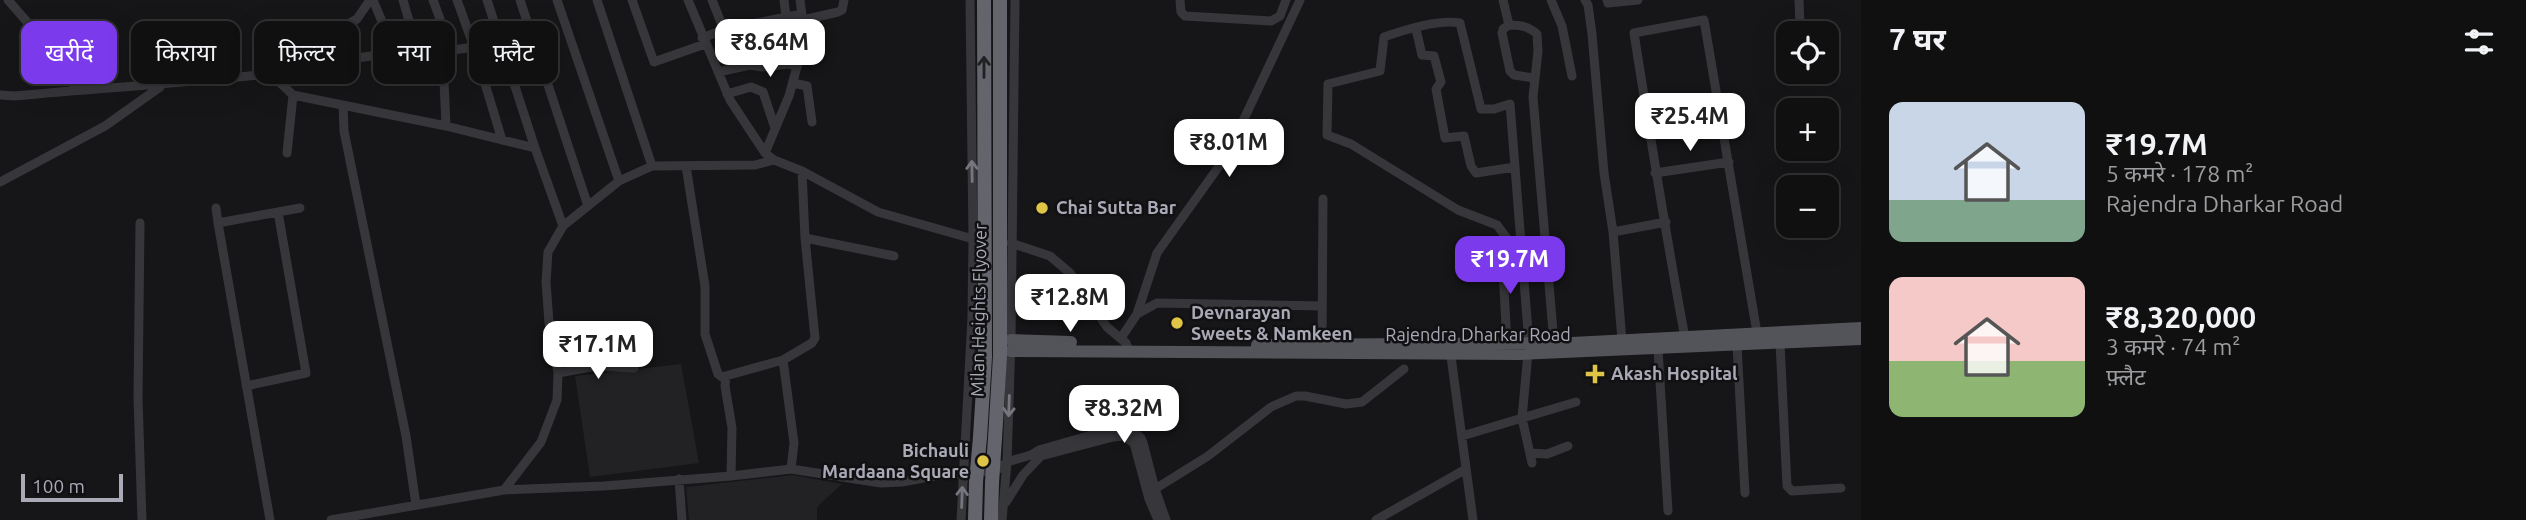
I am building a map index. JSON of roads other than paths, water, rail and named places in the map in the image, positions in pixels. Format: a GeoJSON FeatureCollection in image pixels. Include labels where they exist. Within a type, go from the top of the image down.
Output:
{"type":"FeatureCollection","features":[{"type":"Feature","properties":{"kind":"highway","name":"Milan Heights Flyover"},"geometry":{"type":"LineString","coordinates":[[984,0],[984,133],[993,221],[1000,356],[991,520]]}},
{"type":"Feature","properties":{"kind":"highway","name":"Milan Heights Flyover"},"geometry":{"type":"LineString","coordinates":[[975,520],[993,221],[1007,139],[1000,100],[1000,0]]}},
{"type":"Feature","properties":{"kind":"highway"},"geometry":{"type":"LineString","coordinates":[[972,148],[984,133]]}},
{"type":"Feature","properties":{"kind":"main road","name":"Rajendra Dharkar Road"},"geometry":{"type":"LineString","coordinates":[[1450,349],[1507,344],[1528,349],[1555,343],[1572,348],[1622,340],[1861,328]]}},
{"type":"Feature","properties":{"kind":"main road","name":"Rajendra Dharkar Road"},"geometry":{"type":"LineString","coordinates":[[1011,346],[1126,344],[1322,349],[1658,349],[1861,340]]}},
{"type":"Feature","properties":{"kind":"street"},"geometry":{"type":"LineString","coordinates":[[8,0],[63,62],[75,90]]}},
{"type":"Feature","properties":{"kind":"street"},"geometry":{"type":"LineString","coordinates":[[353,21],[372,0],[381,21]]}},
{"type":"Feature","properties":{"kind":"street"},"geometry":{"type":"LineString","coordinates":[[403,0],[409,21]]}},
{"type":"Feature","properties":{"kind":"street"},"geometry":{"type":"LineString","coordinates":[[433,0],[440,19]]}},
{"type":"Feature","properties":{"kind":"street"},"geometry":{"type":"LineString","coordinates":[[457,0],[469,33]]}},
{"type":"Feature","properties":{"kind":"street"},"geometry":{"type":"LineString","coordinates":[[487,0],[563,226]]}},
{"type":"Feature","properties":{"kind":"street"},"geometry":{"type":"LineString","coordinates":[[520,0],[588,206]]}},
{"type":"Feature","properties":{"kind":"street"},"geometry":{"type":"LineString","coordinates":[[558,0],[619,181]]}},
{"type":"Feature","properties":{"kind":"street"},"geometry":{"type":"LineString","coordinates":[[597,0],[652,166]]}},
{"type":"Feature","properties":{"kind":"street"},"geometry":{"type":"LineString","coordinates":[[632,0],[654,62],[724,30],[786,17],[838,12],[842,10],[844,0]]}},
{"type":"Feature","properties":{"kind":"street"},"geometry":{"type":"LineString","coordinates":[[688,0],[727,94],[765,153],[878,212],[973,239]]}},
{"type":"Feature","properties":{"kind":"street"},"geometry":{"type":"LineString","coordinates":[[712,0],[724,30]]}},
{"type":"Feature","properties":{"kind":"street"},"geometry":{"type":"LineString","coordinates":[[784,0],[786,17]]}},
{"type":"Feature","properties":{"kind":"street"},"geometry":{"type":"LineString","coordinates":[[765,153],[793,83],[805,37],[800,0]]}},
{"type":"Feature","properties":{"kind":"street"},"geometry":{"type":"LineString","coordinates":[[961,520],[972,317],[970,0]]}},
{"type":"Feature","properties":{"kind":"street"},"geometry":{"type":"LineString","coordinates":[[1002,520],[1011,346],[1007,139],[1015,0]]}},
{"type":"Feature","properties":{"kind":"street"},"geometry":{"type":"LineString","coordinates":[[1180,0],[1181,12],[1185,16],[1271,21],[1280,16],[1286,0]]}},
{"type":"Feature","properties":{"kind":"street"},"geometry":{"type":"LineString","coordinates":[[1011,243],[1050,256],[1070,273],[1107,327],[1126,344],[1157,253],[1227,155],[1300,0]]}},
{"type":"Feature","properties":{"kind":"street"},"geometry":{"type":"LineString","coordinates":[[1503,0],[1509,24]]}},
{"type":"Feature","properties":{"kind":"street"},"geometry":{"type":"LineString","coordinates":[[1551,0],[1562,26],[1572,76]]}},
{"type":"Feature","properties":{"kind":"street"},"geometry":{"type":"LineString","coordinates":[[1622,340],[1588,3],[1632,0]]}},
{"type":"Feature","properties":{"kind":"street"},"geometry":{"type":"LineString","coordinates":[[1800,0],[1800,21]]}},
{"type":"Feature","properties":{"kind":"street"},"geometry":{"type":"LineString","coordinates":[[1685,338],[1655,173],[1634,33],[1704,20],[1757,333]]}},
{"type":"Feature","properties":{"kind":"street"},"geometry":{"type":"LineString","coordinates":[[1517,246],[1497,225],[1458,209],[1351,144],[1327,135],[1328,84],[1380,71],[1384,37],[1446,22],[1460,23],[1481,109],[1494,109],[1510,104],[1517,246],[1528,349],[1522,418],[1532,463]]}},
{"type":"Feature","properties":{"kind":"street"},"geometry":{"type":"LineString","coordinates":[[1509,24],[1530,28],[1536,34],[1538,51],[1533,97],[1555,343]]}},
{"type":"Feature","properties":{"kind":"street"},"geometry":{"type":"LineString","coordinates":[[1509,24],[1502,33],[1510,71],[1514,75],[1534,78]]}},
{"type":"Feature","properties":{"kind":"street"},"geometry":{"type":"LineString","coordinates":[[1416,29],[1422,55],[1434,56],[1436,60],[1441,82],[1436,89],[1446,138],[1464,136],[1471,166],[1476,173],[1515,167]]}},
{"type":"Feature","properties":{"kind":"street"},"geometry":{"type":"LineString","coordinates":[[718,72],[750,65],[762,67],[790,64],[797,67]]}},
{"type":"Feature","properties":{"kind":"street"},"geometry":{"type":"LineString","coordinates":[[0,95],[161,86],[254,76]]}},
{"type":"Feature","properties":{"kind":"street"},"geometry":{"type":"LineString","coordinates":[[793,83],[807,86],[813,122]]}},
{"type":"Feature","properties":{"kind":"street"},"geometry":{"type":"LineString","coordinates":[[281,84],[293,95],[446,126],[535,148]]}},
{"type":"Feature","properties":{"kind":"street"},"geometry":{"type":"LineString","coordinates":[[444,84],[446,126]]}},
{"type":"Feature","properties":{"kind":"street"},"geometry":{"type":"LineString","coordinates":[[485,84],[502,140]]}},
{"type":"Feature","properties":{"kind":"street"},"geometry":{"type":"LineString","coordinates":[[0,182],[105,126],[161,86]]}},
{"type":"Feature","properties":{"kind":"street"},"geometry":{"type":"LineString","coordinates":[[727,94],[751,87],[762,92],[775,128]]}},
{"type":"Feature","properties":{"kind":"street"},"geometry":{"type":"LineString","coordinates":[[287,153],[293,95]]}},
{"type":"Feature","properties":{"kind":"street"},"geometry":{"type":"LineString","coordinates":[[343,106],[344,131],[406,436],[416,505]]}},
{"type":"Feature","properties":{"kind":"street"},"geometry":{"type":"LineString","coordinates":[[504,490],[541,443],[557,400],[558,373],[549,323],[546,282],[548,252],[563,226],[619,181],[652,166],[755,165],[774,160]]}},
{"type":"Feature","properties":{"kind":"street"},"geometry":{"type":"LineString","coordinates":[[1655,173],[1728,162]]}},
{"type":"Feature","properties":{"kind":"street"},"geometry":{"type":"LineString","coordinates":[[686,166],[705,286],[705,334],[719,376],[783,360],[812,343],[815,338],[804,238],[802,171]]}},
{"type":"Feature","properties":{"kind":"street"},"geometry":{"type":"LineString","coordinates":[[1322,349],[1323,199]]}},
{"type":"Feature","properties":{"kind":"street"},"geometry":{"type":"LineString","coordinates":[[216,208],[270,520]]}},
{"type":"Feature","properties":{"kind":"street"},"geometry":{"type":"LineString","coordinates":[[218,223],[300,208]]}},
{"type":"Feature","properties":{"kind":"street"},"geometry":{"type":"LineString","coordinates":[[246,386],[306,373],[278,212]]}},
{"type":"Feature","properties":{"kind":"street"},"geometry":{"type":"LineString","coordinates":[[1613,232],[1666,222]]}},
{"type":"Feature","properties":{"kind":"street"},"geometry":{"type":"LineString","coordinates":[[139,223],[138,398],[142,520]]}},
{"type":"Feature","properties":{"kind":"street"},"geometry":{"type":"LineString","coordinates":[[804,238],[894,256]]}},
{"type":"Feature","properties":{"kind":"street"},"geometry":{"type":"LineString","coordinates":[[1507,344],[1503,270],[1517,246]]}},
{"type":"Feature","properties":{"kind":"street"},"geometry":{"type":"LineString","coordinates":[[1137,314],[1157,303],[1321,306]]}},
{"type":"Feature","properties":{"kind":"street"},"geometry":{"type":"LineString","coordinates":[[1780,343],[1787,486],[1792,491],[1841,488]]}},
{"type":"Feature","properties":{"kind":"street"},"geometry":{"type":"LineString","coordinates":[[1737,345],[1745,493]]}},
{"type":"Feature","properties":{"kind":"street"},"geometry":{"type":"LineString","coordinates":[[1450,349],[1473,520]]}},
{"type":"Feature","properties":{"kind":"street"},"geometry":{"type":"LineString","coordinates":[[1658,349],[1668,511]]}},
{"type":"Feature","properties":{"kind":"street"},"geometry":{"type":"LineString","coordinates":[[783,360],[794,443],[791,469]]}},
{"type":"Feature","properties":{"kind":"street"},"geometry":{"type":"LineString","coordinates":[[558,373],[596,366],[634,368]]}},
{"type":"Feature","properties":{"kind":"street"},"geometry":{"type":"LineString","coordinates":[[1155,489],[1208,456],[1271,407],[1296,396],[1346,404],[1362,402],[1404,369]]}},
{"type":"Feature","properties":{"kind":"street"},"geometry":{"type":"LineString","coordinates":[[726,376],[725,386],[732,428],[731,476]]}},
{"type":"Feature","properties":{"kind":"street"},"geometry":{"type":"LineString","coordinates":[[1462,436],[1576,402]]}},
{"type":"Feature","properties":{"kind":"street"},"geometry":{"type":"LineString","coordinates":[[1004,506],[1039,450],[1094,432],[1116,428],[1134,432],[1143,443],[1166,520]]}},
{"type":"Feature","properties":{"kind":"street"},"geometry":{"type":"LineString","coordinates":[[331,520],[504,490],[604,486],[791,469],[881,483],[902,482],[945,474],[997,470],[1007,462],[1124,436],[1134,443],[1149,499],[1158,520]]}},
{"type":"Feature","properties":{"kind":"street"},"geometry":{"type":"LineString","coordinates":[[1530,453],[1547,454],[1568,446]]}},
{"type":"Feature","properties":{"kind":"street"},"geometry":{"type":"LineString","coordinates":[[945,474],[963,462],[1000,458],[1007,462]]}},
{"type":"Feature","properties":{"kind":"street"},"geometry":{"type":"LineString","coordinates":[[1376,520],[1465,469]]}},
{"type":"Feature","properties":{"kind":"street"},"geometry":{"type":"LineString","coordinates":[[679,479],[682,520]]}},
{"type":"Feature","properties":{"kind":"place","name":"Chai Sutta Bar"},"geometry":{"type":"Point","coordinates":[1042,208]}},
{"type":"Feature","properties":{"kind":"place","name":"Devnarayan Sweets & Namkeen"},"geometry":{"type":"Point","coordinates":[1177,323]}},
{"type":"Feature","properties":{"kind":"place","name":"Akash Hospital"},"geometry":{"type":"Point","coordinates":[1595,374]}},
{"type":"Feature","properties":{"kind":"place","name":"Bichauli Mardaana Square"},"geometry":{"type":"Point","coordinates":[983,461]}}]}
